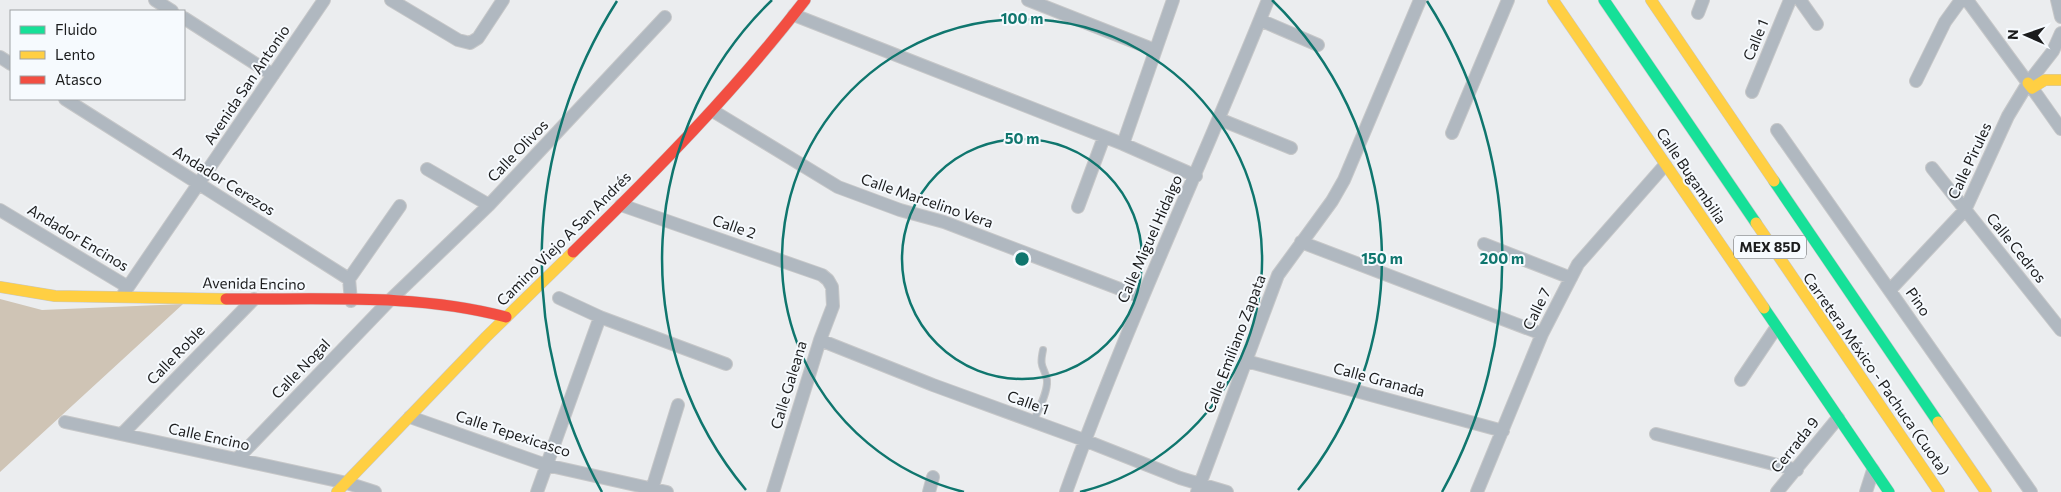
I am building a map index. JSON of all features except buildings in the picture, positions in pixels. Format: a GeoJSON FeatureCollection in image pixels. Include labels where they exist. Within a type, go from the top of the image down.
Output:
{"type":"FeatureCollection","features":[{"type":"Feature","properties":{"kind":"main road","name":"Camino Viejo A San Andrés"},"geometry":{"type":"LineString","coordinates":[[337,492],[506,317],[621,205],[713,111],[805,0]]}},
{"type":"Feature","properties":{"kind":"main road","name":"Calle Bugambilia"},"geometry":{"type":"LineString","coordinates":[[1553,0],[1889,492]]}},
{"type":"Feature","properties":{"kind":"main road","name":"Carretera México - Pachuca (Cuota)"},"geometry":{"type":"LineString","coordinates":[[1604,0],[1939,492]]}},
{"type":"Feature","properties":{"kind":"main road","name":"Carretera México - Pachuca (Cuota)"},"geometry":{"type":"LineString","coordinates":[[1651,0],[1986,492]]}},
{"type":"Feature","properties":{"kind":"main road"},"geometry":{"type":"LineString","coordinates":[[2030,85],[2047,79],[2061,80]]}},
{"type":"Feature","properties":{"kind":"main road","name":"Avenida Encino"},"geometry":{"type":"LineString","coordinates":[[0,287],[36,294],[125,292],[254,299],[351,300],[442,304],[506,317]]}},
{"type":"Feature","properties":{"kind":"street"},"geometry":{"type":"LineString","coordinates":[[155,0],[170,10]]}},
{"type":"Feature","properties":{"kind":"street","name":"Avenida San Antonio"},"geometry":{"type":"LineString","coordinates":[[125,292],[324,0]]}},
{"type":"Feature","properties":{"kind":"street"},"geometry":{"type":"LineString","coordinates":[[391,0],[458,40],[470,43],[478,38],[503,0]]}},
{"type":"Feature","properties":{"kind":"street"},"geometry":{"type":"LineString","coordinates":[[1028,0],[1155,50]]}},
{"type":"Feature","properties":{"kind":"street"},"geometry":{"type":"LineString","coordinates":[[1123,144],[1173,0]]}},
{"type":"Feature","properties":{"kind":"street","name":"Calle Miguel Hidalgo"},"geometry":{"type":"LineString","coordinates":[[1066,492],[1084,440],[1141,297],[1196,176],[1268,0]]}},
{"type":"Feature","properties":{"kind":"street","name":"Calle Emiliano Zapata"},"geometry":{"type":"LineString","coordinates":[[1198,488],[1278,275],[1332,201],[1344,180],[1420,0]]}},
{"type":"Feature","properties":{"kind":"street"},"geometry":{"type":"LineString","coordinates":[[1452,133],[1508,0]]}},
{"type":"Feature","properties":{"kind":"street"},"geometry":{"type":"LineString","coordinates":[[1698,13],[1703,0]]}},
{"type":"Feature","properties":{"kind":"street","name":"Calle 1"},"geometry":{"type":"LineString","coordinates":[[1752,92],[1790,0]]}},
{"type":"Feature","properties":{"kind":"street"},"geometry":{"type":"LineString","coordinates":[[1800,0],[1817,24]]}},
{"type":"Feature","properties":{"kind":"street"},"geometry":{"type":"LineString","coordinates":[[1916,81],[1945,22],[1960,0]]}},
{"type":"Feature","properties":{"kind":"street"},"geometry":{"type":"LineString","coordinates":[[1967,0],[2061,129]]}},
{"type":"Feature","properties":{"kind":"street"},"geometry":{"type":"LineString","coordinates":[[2057,0],[2061,17]]}},
{"type":"Feature","properties":{"kind":"street"},"geometry":{"type":"LineString","coordinates":[[794,15],[1123,144],[1196,176]]}},
{"type":"Feature","properties":{"kind":"street","name":"Calle Olivos"},"geometry":{"type":"LineString","coordinates":[[388,301],[489,205],[665,17]]}},
{"type":"Feature","properties":{"kind":"street"},"geometry":{"type":"LineString","coordinates":[[185,19],[273,75]]}},
{"type":"Feature","properties":{"kind":"street"},"geometry":{"type":"LineString","coordinates":[[1260,20],[1318,45]]}},
{"type":"Feature","properties":{"kind":"street","name":"Calle Pirules"},"geometry":{"type":"LineString","coordinates":[[1890,290],[1965,210],[2008,116],[2053,51],[2061,33]]}},
{"type":"Feature","properties":{"kind":"street","name":"Andador Cerezos"},"geometry":{"type":"LineString","coordinates":[[67,100],[349,279]]}},
{"type":"Feature","properties":{"kind":"street","name":"Calle Marcelino Vera"},"geometry":{"type":"LineString","coordinates":[[713,111],[838,186],[900,210],[944,222],[1141,297]]}},
{"type":"Feature","properties":{"kind":"street"},"geometry":{"type":"LineString","coordinates":[[1219,119],[1291,148]]}},
{"type":"Feature","properties":{"kind":"street","name":"Pino"},"geometry":{"type":"LineString","coordinates":[[1777,130],[2032,492]]}},
{"type":"Feature","properties":{"kind":"street"},"geometry":{"type":"LineString","coordinates":[[1078,208],[1104,137]]}},
{"type":"Feature","properties":{"kind":"street","name":"Calle 7"},"geometry":{"type":"LineString","coordinates":[[1477,492],[1542,334],[1578,264],[1665,165]]}},
{"type":"Feature","properties":{"kind":"street","name":"Calle Cedros"},"geometry":{"type":"LineString","coordinates":[[1932,168],[2061,330]]}},
{"type":"Feature","properties":{"kind":"street"},"geometry":{"type":"LineString","coordinates":[[428,169],[489,205]]}},
{"type":"Feature","properties":{"kind":"street","name":"Calle 2"},"geometry":{"type":"LineString","coordinates":[[621,205],[822,275],[832,287]]}},
{"type":"Feature","properties":{"kind":"street"},"geometry":{"type":"LineString","coordinates":[[351,300],[349,279],[400,206]]}},
{"type":"Feature","properties":{"kind":"street","name":"Andador Encinos"},"geometry":{"type":"LineString","coordinates":[[0,210],[125,292]]}},
{"type":"Feature","properties":{"kind":"street"},"geometry":{"type":"LineString","coordinates":[[1302,242],[1542,334]]}},
{"type":"Feature","properties":{"kind":"street"},"geometry":{"type":"LineString","coordinates":[[1484,244],[1571,278]]}},
{"type":"Feature","properties":{"kind":"street","name":"Calle Galeana"},"geometry":{"type":"LineString","coordinates":[[773,492],[820,340],[833,306],[832,287]]}},
{"type":"Feature","properties":{"kind":"street"},"geometry":{"type":"LineString","coordinates":[[558,298],[600,317],[726,364]]}},
{"type":"Feature","properties":{"kind":"street","name":"Calle Roble"},"geometry":{"type":"LineString","coordinates":[[122,434],[254,299]]}},
{"type":"Feature","properties":{"kind":"street","name":"Calle Nogal"},"geometry":{"type":"LineString","coordinates":[[236,459],[388,301]]}},
{"type":"Feature","properties":{"kind":"street"},"geometry":{"type":"LineString","coordinates":[[537,492],[600,317]]}},
{"type":"Feature","properties":{"kind":"street"},"geometry":{"type":"LineString","coordinates":[[1742,380],[1776,328]]}},
{"type":"Feature","properties":{"kind":"street","name":"Calle 1"},"geometry":{"type":"LineString","coordinates":[[820,340],[933,385],[1084,440],[1198,488],[1227,492]]}},
{"type":"Feature","properties":{"kind":"street","name":"Calle Granada"},"geometry":{"type":"LineString","coordinates":[[1246,360],[1503,430]]}},
{"type":"Feature","properties":{"kind":"street"},"geometry":{"type":"LineString","coordinates":[[652,488],[678,405]]}},
{"type":"Feature","properties":{"kind":"street","name":"Calle Tepexicasco"},"geometry":{"type":"LineString","coordinates":[[410,417],[546,465],[627,487],[652,488],[667,492]]}},
{"type":"Feature","properties":{"kind":"street","name":"Cerrada 9"},"geometry":{"type":"LineString","coordinates":[[1777,492],[1838,418]]}},
{"type":"Feature","properties":{"kind":"street","name":"Calle Encino"},"geometry":{"type":"LineString","coordinates":[[65,422],[347,483],[375,492]]}},
{"type":"Feature","properties":{"kind":"street"},"geometry":{"type":"LineString","coordinates":[[1656,434],[1797,470]]}},
{"type":"Feature","properties":{"kind":"street"},"geometry":{"type":"LineString","coordinates":[[1866,492],[1873,470]]}},
{"type":"Feature","properties":{"kind":"street"},"geometry":{"type":"LineString","coordinates":[[929,492],[933,477]]}},
{"type":"Feature","properties":{"kind":"lane"},"geometry":{"type":"LineString","coordinates":[[1033,422],[1047,381],[1041,365],[1043,350]]}},
{"type":"Feature","properties":{"kind":"shaded area"},"geometry":{"type":"Polygon","coordinates":[[[0,299],[42,310],[183,304],[0,472],[0,299]]]}},
{"type":"Feature","properties":{"kind":"traffic: fast"},"geometry":{"type":"LineString","coordinates":[[1604,0],[1756,223]]}},
{"type":"Feature","properties":{"kind":"traffic: fast"},"geometry":{"type":"LineString","coordinates":[[1774,181],[1938,422]]}},
{"type":"Feature","properties":{"kind":"traffic: fast"},"geometry":{"type":"LineString","coordinates":[[1764,308],[1889,492]]}},
{"type":"Feature","properties":{"kind":"traffic: slow"},"geometry":{"type":"LineString","coordinates":[[1553,0],[1764,308]]}},
{"type":"Feature","properties":{"kind":"traffic: slow"},"geometry":{"type":"LineString","coordinates":[[1651,0],[1774,181]]}},
{"type":"Feature","properties":{"kind":"traffic: slow"},"geometry":{"type":"LineString","coordinates":[[2028,83],[2032,88],[2045,80],[2061,80]]}},
{"type":"Feature","properties":{"kind":"traffic: slow"},"geometry":{"type":"LineString","coordinates":[[1756,223],[1939,492]]}},
{"type":"Feature","properties":{"kind":"traffic: slow"},"geometry":{"type":"LineString","coordinates":[[337,492],[486,337],[573,252]]}},
{"type":"Feature","properties":{"kind":"traffic: slow"},"geometry":{"type":"LineString","coordinates":[[0,287],[55,296],[226,299]]}},
{"type":"Feature","properties":{"kind":"traffic: slow"},"geometry":{"type":"LineString","coordinates":[[1938,422],[1986,492]]}},
{"type":"Feature","properties":{"kind":"traffic: jam"},"geometry":{"type":"LineString","coordinates":[[573,252],[694,130],[751,67],[805,0]]}},
{"type":"Feature","properties":{"kind":"traffic: jam"},"geometry":{"type":"LineString","coordinates":[[226,299],[367,299],[402,301],[472,309],[506,317]]}}]}
